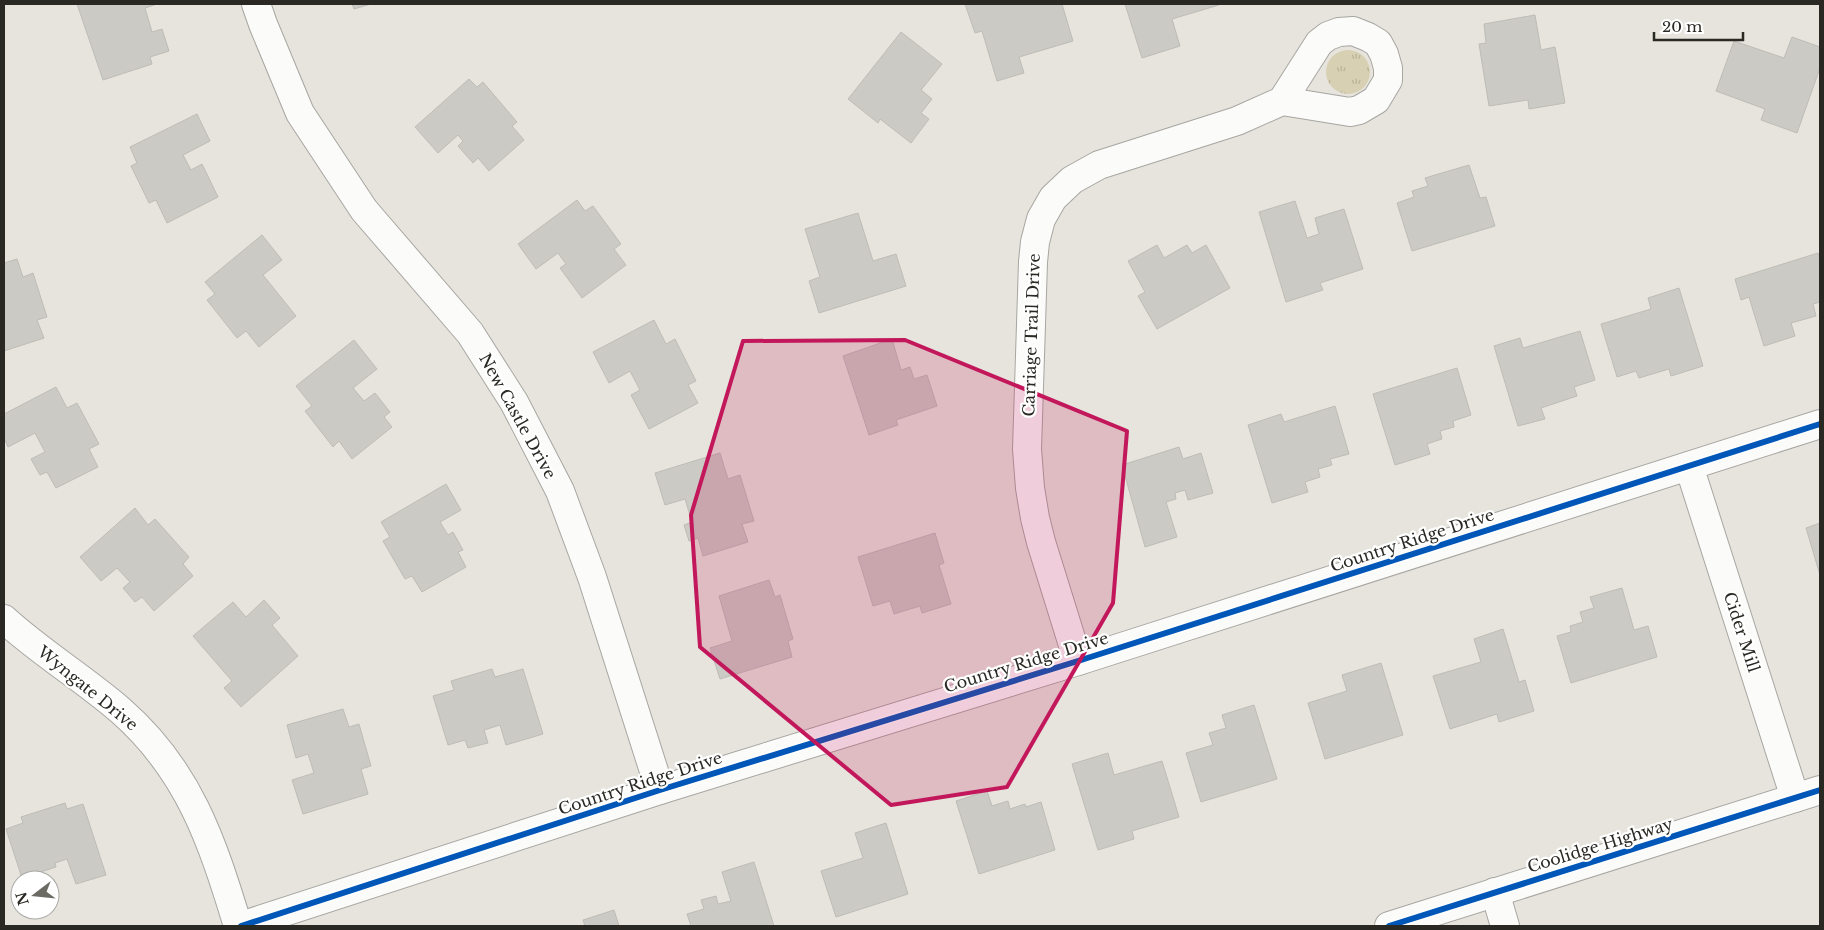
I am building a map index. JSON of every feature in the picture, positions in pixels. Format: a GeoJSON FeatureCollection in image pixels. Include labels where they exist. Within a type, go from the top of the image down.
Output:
{"type":"FeatureCollection","features":[{"type":"Feature","properties":{"kind":"street","name":"New Castle Drive"},"geometry":{"type":"LineString","coordinates":[[256,4],[300,113],[364,210],[470,333],[514,402],[556,483],[592,576],[660,790]]}},
{"type":"Feature","properties":{"kind":"street","name":"Carriage Trail Drive"},"geometry":{"type":"LineString","coordinates":[[1078,661],[1034,518],[1030,488],[1027,449],[1033,262],[1035,242],[1041,219],[1053,198],[1072,180],[1099,165],[1237,121],[1282,101]]}},
{"type":"Feature","properties":{"kind":"street","name":"Country Ridge Drive"},"geometry":{"type":"LineString","coordinates":[[239,926],[269,922],[660,790],[1078,661],[1820,424]]}},
{"type":"Feature","properties":{"kind":"street","name":"Cider Mill"},"geometry":{"type":"LineString","coordinates":[[1689,466],[1795,798]]}},
{"type":"Feature","properties":{"kind":"street","name":"Wyngate Drive"},"geometry":{"type":"LineString","coordinates":[[4,619],[120,710],[160,751],[176,772],[200,816],[239,926]]}},
{"type":"Feature","properties":{"kind":"street","name":"Coolidge Highway"},"geometry":{"type":"LineString","coordinates":[[1389,926],[1820,790]]}},
{"type":"Feature","properties":{"kind":"street"},"geometry":{"type":"LineString","coordinates":[[1495,892],[1505,926]]}},
{"type":"Feature","properties":{"kind":"highlighted area"},"geometry":{"type":"Polygon","coordinates":[[[905,340],[1127,431],[1113,603],[1007,787],[891,805],[700,647],[691,515],[743,341],[905,340]]]}},
{"type":"Feature","properties":{"kind":"green space"},"geometry":{"type":"Polygon","coordinates":[[[1348,50],[1360,54],[1366,60],[1370,72],[1366,84],[1360,90],[1348,94],[1336,90],[1330,84],[1326,72],[1330,60],[1336,54],[1348,50]]]}},
{"type":"Feature","properties":{"kind":"building"},"geometry":{"type":"Polygon","coordinates":[[[77,4],[157,4],[145,8],[152,32],[162,29],[169,51],[150,57],[152,64],[103,80],[77,4]]]}},
{"type":"Feature","properties":{"kind":"building"},"geometry":{"type":"Polygon","coordinates":[[[352,4],[371,4],[354,9],[352,4]]]}},
{"type":"Feature","properties":{"kind":"building"},"geometry":{"type":"Polygon","coordinates":[[[965,4],[1062,4],[1073,41],[1019,57],[1024,73],[997,81],[982,31],[975,33],[965,4]]]}},
{"type":"Feature","properties":{"kind":"building"},"geometry":{"type":"Polygon","coordinates":[[[1125,4],[1219,5],[1172,19],[1180,46],[1142,58],[1125,4]]]}},
{"type":"Feature","properties":{"kind":"building"},"geometry":{"type":"Polygon","coordinates":[[[1535,15],[1541,50],[1555,47],[1565,103],[1529,109],[1528,100],[1489,106],[1479,44],[1486,43],[1484,24],[1535,15]]]}},
{"type":"Feature","properties":{"kind":"building"},"geometry":{"type":"Polygon","coordinates":[[[901,32],[942,64],[921,90],[932,99],[921,113],[929,119],[911,143],[880,119],[878,123],[848,99],[901,32]]]}},
{"type":"Feature","properties":{"kind":"building"},"geometry":{"type":"Polygon","coordinates":[[[1792,37],[1820,47],[1820,68],[1797,133],[1761,120],[1765,109],[1716,91],[1734,41],[1784,58],[1792,37]]]}},
{"type":"Feature","properties":{"kind":"building"},"geometry":{"type":"Polygon","coordinates":[[[469,79],[477,87],[483,82],[517,122],[512,126],[524,140],[489,171],[478,158],[473,163],[458,146],[463,141],[458,135],[438,153],[415,127],[469,79]]]}},
{"type":"Feature","properties":{"kind":"building"},"geometry":{"type":"Polygon","coordinates":[[[197,114],[210,141],[183,155],[191,170],[202,164],[218,197],[167,223],[156,200],[149,203],[131,166],[137,163],[130,147],[197,114]]]}},
{"type":"Feature","properties":{"kind":"building"},"geometry":{"type":"Polygon","coordinates":[[[1469,165],[1480,198],[1486,197],[1495,226],[1412,251],[1397,203],[1414,197],[1412,191],[1428,186],[1425,178],[1469,165]]]}},
{"type":"Feature","properties":{"kind":"building"},"geometry":{"type":"Polygon","coordinates":[[[577,200],[585,211],[593,206],[621,244],[614,249],[626,265],[582,298],[560,268],[566,264],[558,253],[536,269],[518,244],[577,200]]]}},
{"type":"Feature","properties":{"kind":"building"},"geometry":{"type":"Polygon","coordinates":[[[1295,201],[1307,238],[1319,234],[1315,218],[1344,209],[1363,269],[1320,283],[1323,290],[1286,302],[1259,212],[1295,201]]]}},
{"type":"Feature","properties":{"kind":"building"},"geometry":{"type":"Polygon","coordinates":[[[858,213],[873,261],[896,254],[906,286],[819,313],[809,281],[820,277],[805,229],[858,213]]]}},
{"type":"Feature","properties":{"kind":"building"},"geometry":{"type":"Polygon","coordinates":[[[262,235],[282,260],[263,275],[296,316],[259,347],[246,331],[237,338],[207,300],[215,294],[205,282],[262,235]]]}},
{"type":"Feature","properties":{"kind":"building"},"geometry":{"type":"Polygon","coordinates":[[[1157,245],[1164,258],[1187,245],[1192,253],[1206,245],[1230,288],[1157,329],[1138,296],[1145,292],[1128,261],[1157,245]]]}},
{"type":"Feature","properties":{"kind":"building"},"geometry":{"type":"Polygon","coordinates":[[[1818,253],[1820,260],[1820,302],[1813,304],[1816,316],[1791,323],[1795,336],[1764,346],[1749,297],[1741,300],[1735,279],[1818,253]]]}},
{"type":"Feature","properties":{"kind":"building"},"geometry":{"type":"Polygon","coordinates":[[[17,259],[23,277],[33,273],[47,317],[37,320],[44,338],[4,351],[4,263],[17,259]]]}},
{"type":"Feature","properties":{"kind":"building"},"geometry":{"type":"Polygon","coordinates":[[[1679,288],[1703,366],[1671,376],[1669,369],[1639,378],[1636,371],[1617,377],[1601,324],[1651,309],[1648,298],[1679,288]]]}},
{"type":"Feature","properties":{"kind":"building"},"geometry":{"type":"Polygon","coordinates":[[[654,320],[666,344],[675,339],[696,381],[688,385],[698,403],[649,429],[631,395],[640,390],[630,371],[609,383],[593,352],[654,320]]]}},
{"type":"Feature","properties":{"kind":"building"},"geometry":{"type":"Polygon","coordinates":[[[1580,331],[1595,380],[1574,387],[1577,396],[1541,408],[1545,419],[1518,426],[1494,346],[1520,338],[1523,348],[1580,331]]]}},
{"type":"Feature","properties":{"kind":"building"},"geometry":{"type":"Polygon","coordinates":[[[892,339],[901,370],[910,367],[914,379],[927,375],[937,406],[896,420],[898,425],[869,435],[843,356],[892,339]]]}},
{"type":"Feature","properties":{"kind":"building"},"geometry":{"type":"Polygon","coordinates":[[[354,340],[377,369],[353,388],[364,401],[375,393],[390,412],[384,417],[392,427],[352,459],[339,441],[333,447],[305,411],[312,406],[296,386],[354,340]]]}},
{"type":"Feature","properties":{"kind":"building"},"geometry":{"type":"Polygon","coordinates":[[[1457,368],[1471,415],[1453,421],[1454,427],[1440,431],[1442,439],[1427,444],[1430,454],[1395,465],[1373,394],[1457,368]]]}},
{"type":"Feature","properties":{"kind":"building"},"geometry":{"type":"Polygon","coordinates":[[[56,387],[67,408],[77,403],[99,444],[89,449],[98,467],[56,488],[47,472],[40,475],[31,459],[45,452],[35,433],[8,447],[4,438],[4,414],[56,387]]]}},
{"type":"Feature","properties":{"kind":"building"},"geometry":{"type":"Polygon","coordinates":[[[1335,406],[1349,454],[1330,459],[1332,465],[1318,469],[1320,477],[1305,482],[1308,492],[1272,503],[1248,425],[1281,414],[1284,422],[1335,406]]]}},
{"type":"Feature","properties":{"kind":"building"},"geometry":{"type":"Polygon","coordinates":[[[1179,447],[1183,459],[1201,453],[1213,493],[1188,500],[1185,490],[1175,493],[1176,499],[1166,502],[1177,537],[1145,547],[1122,465],[1179,447]]]}},
{"type":"Feature","properties":{"kind":"building"},"geometry":{"type":"Polygon","coordinates":[[[720,453],[728,479],[740,475],[754,521],[742,524],[748,542],[703,556],[698,538],[689,541],[684,525],[692,522],[685,499],[665,505],[655,473],[720,453]]]}},
{"type":"Feature","properties":{"kind":"building"},"geometry":{"type":"Polygon","coordinates":[[[446,484],[461,510],[440,522],[448,535],[453,532],[463,550],[458,552],[466,567],[422,592],[412,576],[405,579],[383,541],[390,537],[381,522],[446,484]]]}},
{"type":"Feature","properties":{"kind":"building"},"geometry":{"type":"Polygon","coordinates":[[[135,508],[148,525],[155,519],[189,557],[183,564],[193,576],[154,611],[142,597],[135,602],[123,588],[130,582],[117,568],[101,581],[80,557],[135,508]]]}},
{"type":"Feature","properties":{"kind":"building"},"geometry":{"type":"Polygon","coordinates":[[[1820,523],[1820,575],[1806,528],[1820,523]]]}},
{"type":"Feature","properties":{"kind":"building"},"geometry":{"type":"Polygon","coordinates":[[[935,533],[944,563],[939,565],[951,604],[922,613],[920,606],[894,614],[890,601],[873,606],[858,557],[935,533]]]}},
{"type":"Feature","properties":{"kind":"building"},"geometry":{"type":"Polygon","coordinates":[[[769,580],[775,597],[780,595],[793,639],[788,641],[792,657],[720,679],[710,648],[732,641],[719,596],[769,580]]]}},
{"type":"Feature","properties":{"kind":"building"},"geometry":{"type":"Polygon","coordinates":[[[1622,588],[1634,630],[1648,626],[1657,657],[1571,683],[1557,636],[1571,632],[1570,626],[1583,622],[1580,612],[1594,608],[1590,597],[1622,588]]]}},
{"type":"Feature","properties":{"kind":"building"},"geometry":{"type":"Polygon","coordinates":[[[264,600],[280,618],[272,625],[298,656],[241,707],[224,688],[232,681],[193,636],[233,602],[246,617],[264,600]]]}},
{"type":"Feature","properties":{"kind":"building"},"geometry":{"type":"Polygon","coordinates":[[[1503,629],[1519,682],[1525,680],[1534,711],[1499,722],[1497,714],[1450,729],[1433,676],[1481,662],[1474,639],[1503,629]]]}},
{"type":"Feature","properties":{"kind":"building"},"geometry":{"type":"Polygon","coordinates":[[[1381,663],[1403,735],[1325,759],[1308,703],[1347,691],[1342,675],[1381,663]]]}},
{"type":"Feature","properties":{"kind":"building"},"geometry":{"type":"Polygon","coordinates":[[[492,669],[495,677],[523,669],[543,734],[506,745],[500,725],[484,730],[488,743],[468,748],[465,740],[448,745],[433,696],[454,690],[451,681],[492,669]]]}},
{"type":"Feature","properties":{"kind":"building"},"geometry":{"type":"Polygon","coordinates":[[[1254,705],[1277,779],[1201,802],[1186,753],[1213,745],[1209,733],[1226,728],[1222,715],[1254,705]]]}},
{"type":"Feature","properties":{"kind":"building"},"geometry":{"type":"Polygon","coordinates":[[[343,709],[349,727],[359,724],[371,766],[361,769],[368,794],[303,814],[292,780],[314,773],[308,754],[296,758],[287,725],[343,709]]]}},
{"type":"Feature","properties":{"kind":"building"},"geometry":{"type":"Polygon","coordinates":[[[1108,753],[1114,775],[1162,761],[1179,817],[1132,831],[1134,839],[1098,850],[1072,764],[1108,753]]]}},
{"type":"Feature","properties":{"kind":"building"},"geometry":{"type":"Polygon","coordinates":[[[987,791],[992,806],[1008,801],[1010,809],[1025,804],[1026,807],[1041,802],[1055,850],[979,874],[956,801],[987,791]]]}},
{"type":"Feature","properties":{"kind":"building"},"geometry":{"type":"Polygon","coordinates":[[[65,803],[67,809],[83,804],[106,875],[76,884],[67,859],[55,863],[56,867],[47,870],[19,870],[6,829],[23,823],[21,817],[65,803]]]}},
{"type":"Feature","properties":{"kind":"building"},"geometry":{"type":"Polygon","coordinates":[[[886,823],[908,894],[836,917],[821,871],[863,858],[855,833],[886,823]]]}},
{"type":"Feature","properties":{"kind":"building"},"geometry":{"type":"Polygon","coordinates":[[[754,862],[774,926],[691,926],[687,914],[704,909],[701,900],[716,896],[718,904],[731,901],[722,872],[754,862]]]}},
{"type":"Feature","properties":{"kind":"building"},"geometry":{"type":"Polygon","coordinates":[[[614,910],[619,926],[585,926],[583,920],[614,910]]]}},
{"type":"Feature","properties":{"kind":"cycle path"},"geometry":{"type":"LineString","coordinates":[[241,926],[660,790],[1078,661],[1820,424]]}},
{"type":"Feature","properties":{"kind":"cycle path"},"geometry":{"type":"LineString","coordinates":[[1389,926],[1820,790]]}}]}
